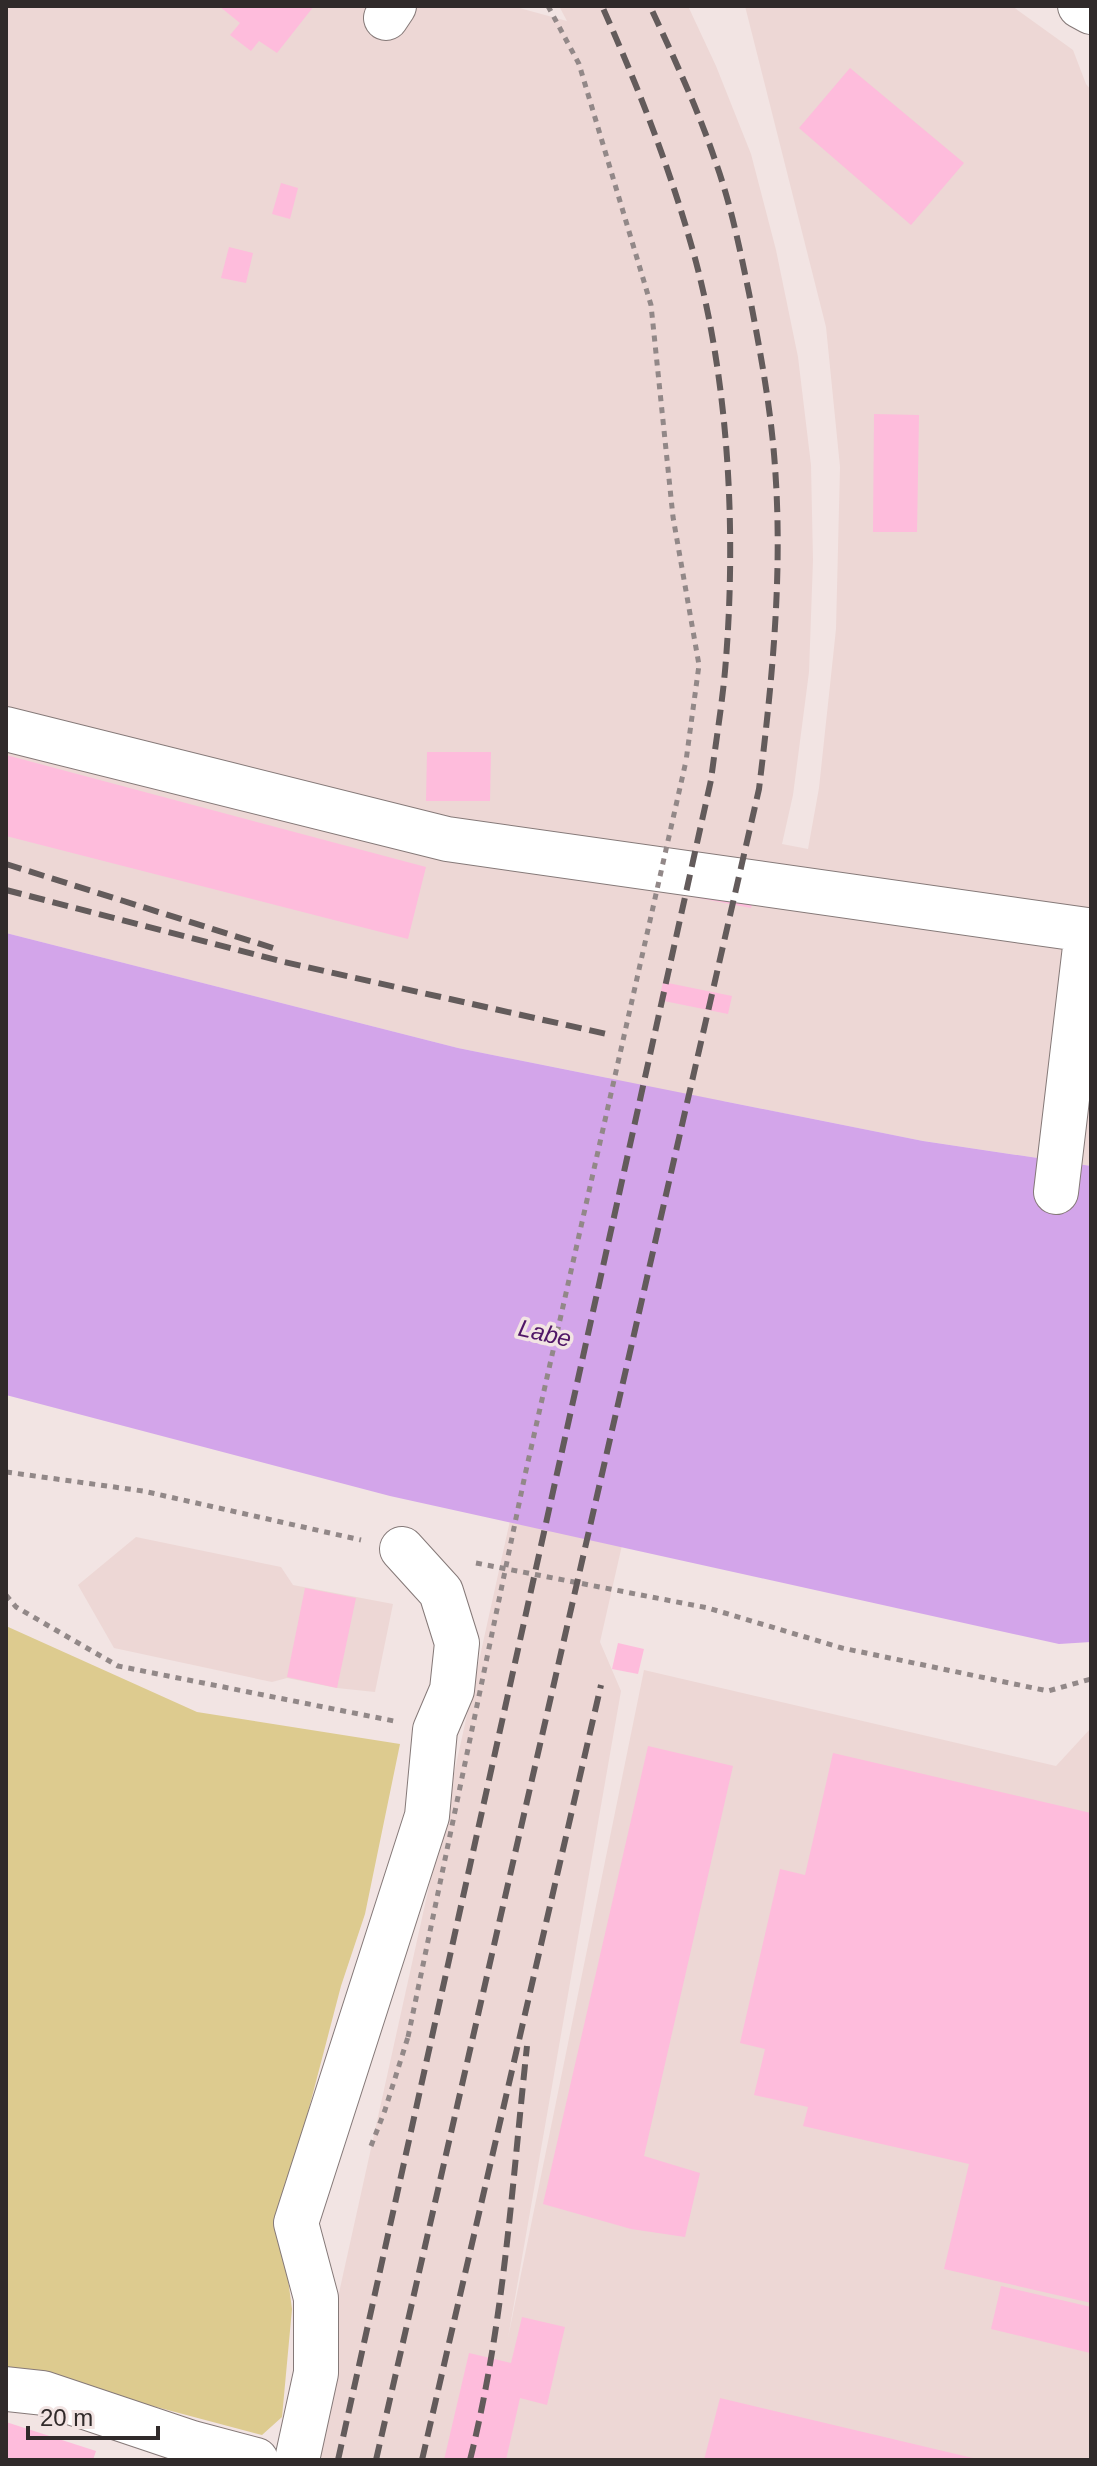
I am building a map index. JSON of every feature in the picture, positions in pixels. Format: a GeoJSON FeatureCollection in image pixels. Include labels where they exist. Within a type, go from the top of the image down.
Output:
{"type":"FeatureCollection","features":[{"type":"Feature","properties":{"kind":"street"},"geometry":{"type":"LineString","coordinates":[[1080,6],[1091,12]]}},
{"type":"Feature","properties":{"kind":"street"},"geometry":{"type":"LineString","coordinates":[[6,729],[447,839],[1089,931],[1056,1192]]}},
{"type":"Feature","properties":{"kind":"street"},"geometry":{"type":"LineString","coordinates":[[297,2460],[316,2373],[316,2298],[296,2223],[427,1816],[435,1730],[452,1690],[457,1643],[441,1592],[402,1549]]}},
{"type":"Feature","properties":{"kind":"street"},"geometry":{"type":"LineString","coordinates":[[6,2389],[43,2393],[192,2443],[256,2460]]}},
{"type":"Feature","properties":{"kind":"path"},"geometry":{"type":"LineString","coordinates":[[408,2037],[525,1475],[686,761],[699,665],[673,517],[651,305],[579,64],[548,6]]}},
{"type":"Feature","properties":{"kind":"path"},"geometry":{"type":"LineString","coordinates":[[6,1472],[143,1491],[402,1549],[708,1608],[842,1648],[1048,1691],[1091,1679]]}},
{"type":"Feature","properties":{"kind":"path"},"geometry":{"type":"LineString","coordinates":[[6,1595],[16,1607],[118,1666],[435,1730]]}},
{"type":"Feature","properties":{"kind":"shaded area"},"geometry":{"type":"Polygon","coordinates":[[[6,6],[512,6],[567,21],[559,6],[688,6],[751,154],[776,250],[798,357],[811,465],[813,560],[809,672],[793,795],[782,844],[808,849],[819,788],[836,629],[840,467],[826,327],[745,6],[1012,6],[1073,50],[1091,90],[1091,1166],[923,1141],[723,1101],[600,1642],[621,1691],[508,2338],[644,1670],[1056,1766],[1091,1728],[1091,2460],[302,2460],[608,1078],[458,1048],[6,933],[6,6]]]}},
{"type":"Feature","properties":{"kind":"shaded area"},"geometry":{"type":"Polygon","coordinates":[[[136,1537],[281,1567],[293,1585],[393,1604],[375,1692],[287,1678],[272,1682],[114,1648],[78,1585],[136,1537]]]}},
{"type":"Feature","properties":{"kind":"shaded area"},"geometry":{"type":"Polygon","coordinates":[[[6,1626],[197,1712],[400,1744],[365,1914],[341,1986],[280,2219],[292,2309],[282,2417],[262,2435],[6,2367],[6,1626]]]}},
{"type":"Feature","properties":{"kind":"water","name":"Labe"},"geometry":{"type":"Polygon","coordinates":[[[6,933],[458,1048],[923,1141],[1091,1166],[1091,1642],[1059,1644],[390,1496],[6,1395],[6,933]]]}},
{"type":"Feature","properties":{"kind":"building"},"geometry":{"type":"Polygon","coordinates":[[[219,6],[314,6],[277,53],[259,41],[251,51],[230,35],[240,23],[219,6]]]}},
{"type":"Feature","properties":{"kind":"building"},"geometry":{"type":"Polygon","coordinates":[[[850,68],[964,163],[911,225],[799,128],[850,68]]]}},
{"type":"Feature","properties":{"kind":"building"},"geometry":{"type":"Polygon","coordinates":[[[281,183],[298,188],[290,219],[272,214],[281,183]]]}},
{"type":"Feature","properties":{"kind":"building"},"geometry":{"type":"Polygon","coordinates":[[[229,247],[253,253],[246,283],[221,278],[229,247]]]}},
{"type":"Feature","properties":{"kind":"building"},"geometry":{"type":"Polygon","coordinates":[[[874,414],[919,415],[917,532],[873,532],[874,414]]]}},
{"type":"Feature","properties":{"kind":"building"},"geometry":{"type":"Polygon","coordinates":[[[427,752],[491,752],[490,801],[426,801],[427,752]]]}},
{"type":"Feature","properties":{"kind":"building"},"geometry":{"type":"Polygon","coordinates":[[[6,755],[426,867],[408,939],[6,836],[6,755]]]}},
{"type":"Feature","properties":{"kind":"building"},"geometry":{"type":"Polygon","coordinates":[[[686,882],[754,896],[751,908],[683,895],[686,882]]]}},
{"type":"Feature","properties":{"kind":"building"},"geometry":{"type":"Polygon","coordinates":[[[663,982],[732,996],[728,1014],[659,1000],[663,982]]]}},
{"type":"Feature","properties":{"kind":"building"},"geometry":{"type":"Polygon","coordinates":[[[305,1588],[356,1598],[337,1688],[287,1677],[305,1588]]]}},
{"type":"Feature","properties":{"kind":"building"},"geometry":{"type":"Polygon","coordinates":[[[618,1643],[644,1649],[638,1674],[612,1669],[618,1643]]]}},
{"type":"Feature","properties":{"kind":"building"},"geometry":{"type":"Polygon","coordinates":[[[648,1746],[733,1766],[644,2156],[700,2173],[685,2237],[631,2229],[543,2204],[648,1746]]]}},
{"type":"Feature","properties":{"kind":"building"},"geometry":{"type":"Polygon","coordinates":[[[833,1753],[1091,1813],[1091,2303],[944,2269],[969,2164],[803,2126],[808,2107],[754,2095],[765,2049],[740,2043],[780,1869],[805,1875],[833,1753]]]}},
{"type":"Feature","properties":{"kind":"building"},"geometry":{"type":"Polygon","coordinates":[[[1001,2286],[1091,2307],[1090,2353],[991,2329],[1001,2286]]]}},
{"type":"Feature","properties":{"kind":"building"},"geometry":{"type":"Polygon","coordinates":[[[522,2317],[565,2327],[547,2405],[520,2398],[506,2460],[444,2460],[469,2353],[511,2363],[522,2317]]]}},
{"type":"Feature","properties":{"kind":"building"},"geometry":{"type":"Polygon","coordinates":[[[720,2398],[977,2459],[977,2460],[704,2460],[720,2398]]]}},
{"type":"Feature","properties":{"kind":"building"},"geometry":{"type":"Polygon","coordinates":[[[6,2422],[96,2451],[93,2460],[6,2460],[6,2422]]]}},
{"type":"Feature","properties":{"kind":"railway"},"geometry":{"type":"LineString","coordinates":[[338,2460],[711,780],[723,690],[729,610],[730,510],[716,359],[696,262],[676,196],[642,100],[602,6]]}},
{"type":"Feature","properties":{"kind":"railway"},"geometry":{"type":"LineString","coordinates":[[376,2460],[759,789],[764,749],[775,628],[778,548],[775,467],[765,379],[731,211],[694,103],[650,6]]}},
{"type":"Feature","properties":{"kind":"railway"},"geometry":{"type":"LineString","coordinates":[[6,864],[273,948]]}},
{"type":"Feature","properties":{"kind":"railway"},"geometry":{"type":"LineString","coordinates":[[6,890],[284,962],[611,1035]]}},
{"type":"Feature","properties":{"kind":"railway"},"geometry":{"type":"LineString","coordinates":[[422,2460],[601,1685]]}},
{"type":"Feature","properties":{"kind":"railway"},"geometry":{"type":"LineString","coordinates":[[470,2460],[499,2306],[527,2046]]}}]}
